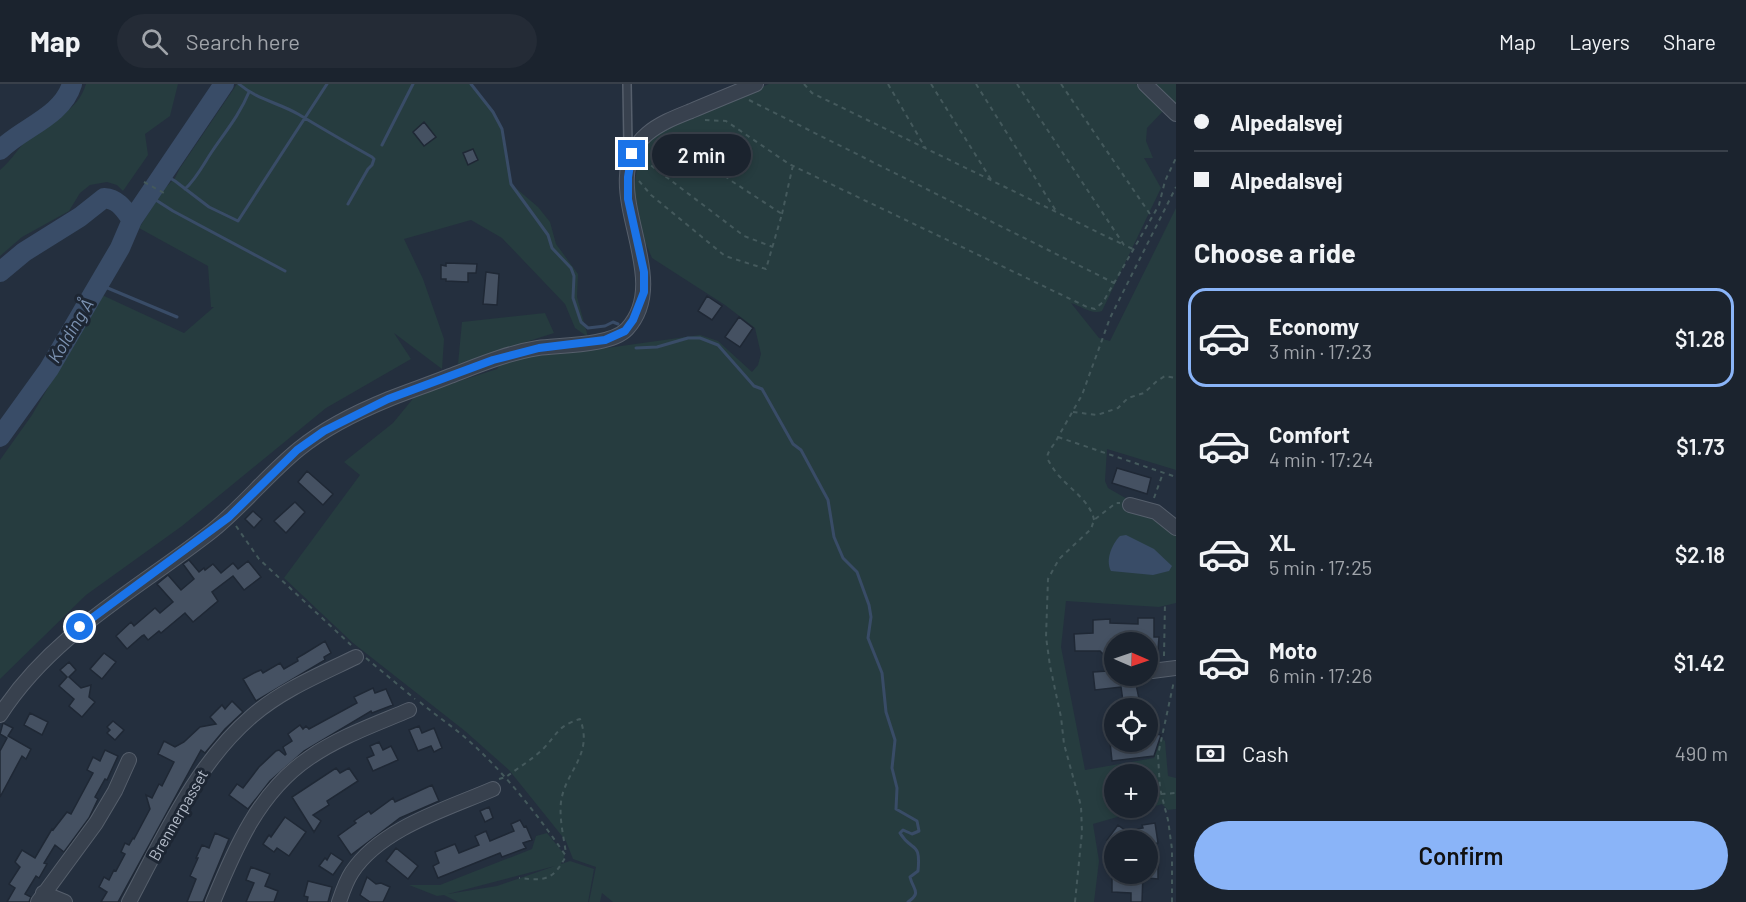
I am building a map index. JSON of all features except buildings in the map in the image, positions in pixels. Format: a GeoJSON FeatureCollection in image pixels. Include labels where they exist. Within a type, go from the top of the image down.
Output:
{"type":"FeatureCollection","features":[{"type":"Feature","properties":{"kind":"street"},"geometry":{"type":"LineString","coordinates":[[0,715],[40,664],[73,632],[229,517],[297,450],[324,431],[355,414],[407,392],[509,354],[605,340],[625,331],[633,320],[644,292],[644,272],[628,199],[628,177],[642,139],[665,122],[756,84]]}},
{"type":"Feature","properties":{"kind":"street"},"geometry":{"type":"LineString","coordinates":[[1145,84],[1176,114]]}},
{"type":"Feature","properties":{"kind":"street"},"geometry":{"type":"LineString","coordinates":[[1130,504],[1155,512],[1176,528]]}},
{"type":"Feature","properties":{"kind":"street","name":"Brennerpasset"},"geometry":{"type":"LineString","coordinates":[[129,902],[199,774],[220,748],[253,715],[291,689],[358,654]]}},
{"type":"Feature","properties":{"kind":"street"},"geometry":{"type":"LineString","coordinates":[[213,902],[231,857],[250,821],[283,780],[309,758],[339,741],[409,710]]}},
{"type":"Feature","properties":{"kind":"street"},"geometry":{"type":"LineString","coordinates":[[65,902],[40,898],[82,845],[115,791],[129,760]]}},
{"type":"Feature","properties":{"kind":"street"},"geometry":{"type":"LineString","coordinates":[[339,902],[352,872],[387,839],[402,828],[493,789]]}},
{"type":"Feature","properties":{"kind":"lane"},"geometry":{"type":"LineString","coordinates":[[627,84],[628,145],[637,157]]}},
{"type":"Feature","properties":{"kind":"path"},"geometry":{"type":"LineString","coordinates":[[804,84],[812,93],[1133,249]]}},
{"type":"Feature","properties":{"kind":"path"},"geometry":{"type":"LineString","coordinates":[[888,84],[926,149]]}},
{"type":"Feature","properties":{"kind":"path"},"geometry":{"type":"LineString","coordinates":[[931,84],[992,181]]}},
{"type":"Feature","properties":{"kind":"path"},"geometry":{"type":"LineString","coordinates":[[976,84],[1056,213]]}},
{"type":"Feature","properties":{"kind":"path"},"geometry":{"type":"LineString","coordinates":[[1017,84],[1124,245]]}},
{"type":"Feature","properties":{"kind":"path"},"geometry":{"type":"LineString","coordinates":[[1061,84],[1152,217]]}},
{"type":"Feature","properties":{"kind":"path"},"geometry":{"type":"LineString","coordinates":[[747,100],[1114,283]]}},
{"type":"Feature","properties":{"kind":"path"},"geometry":{"type":"LineString","coordinates":[[708,115],[699,119],[726,121],[793,165],[1095,309],[1103,302],[1159,205],[1165,181],[1176,158]]}},
{"type":"Feature","properties":{"kind":"path"},"geometry":{"type":"LineString","coordinates":[[666,133],[733,182],[782,214]]}},
{"type":"Feature","properties":{"kind":"path"},"geometry":{"type":"LineString","coordinates":[[637,157],[744,236],[773,247]]}},
{"type":"Feature","properties":{"kind":"path"},"geometry":{"type":"LineString","coordinates":[[638,179],[651,195],[725,256],[766,269],[793,165]]}},
{"type":"Feature","properties":{"kind":"path"},"geometry":{"type":"LineString","coordinates":[[144,182],[164,193]]}},
{"type":"Feature","properties":{"kind":"path"},"geometry":{"type":"LineString","coordinates":[[1075,902],[1082,832],[1081,806],[1064,744],[1061,717],[1050,666],[1046,637],[1048,579],[1059,559],[1091,529],[1094,520],[1086,503],[1059,476],[1047,458],[1048,452],[1056,443],[1082,395],[1110,318],[1176,187]]}},
{"type":"Feature","properties":{"kind":"path"},"geometry":{"type":"LineString","coordinates":[[1073,412],[1097,415],[1118,408],[1128,398],[1144,393],[1165,376],[1176,378]]}},
{"type":"Feature","properties":{"kind":"path"},"geometry":{"type":"LineString","coordinates":[[1058,437],[1176,477]]}},
{"type":"Feature","properties":{"kind":"path"},"geometry":{"type":"LineString","coordinates":[[1149,510],[1163,473]]}},
{"type":"Feature","properties":{"kind":"path"},"geometry":{"type":"LineString","coordinates":[[1094,520],[1116,503],[1130,504]]}},
{"type":"Feature","properties":{"kind":"path"},"geometry":{"type":"LineString","coordinates":[[229,517],[260,559],[358,654],[465,738],[506,777],[540,817],[566,856]]}},
{"type":"Feature","properties":{"kind":"path"},"geometry":{"type":"LineString","coordinates":[[1165,602],[1167,670],[1158,755],[1161,794],[1172,849],[1172,902]]}},
{"type":"Feature","properties":{"kind":"path"},"geometry":{"type":"LineString","coordinates":[[506,777],[544,748],[556,732],[568,722],[580,719],[584,729],[581,756],[561,802],[566,856],[558,871],[552,875],[536,880],[519,878]]}},
{"type":"Feature","properties":{"kind":"path"},"geometry":{"type":"LineString","coordinates":[[1161,794],[1176,793]]}},
{"type":"Feature","properties":{"kind":"green space"},"geometry":{"type":"Polygon","coordinates":[[[86,84],[178,84],[170,116],[145,134],[148,155],[123,191],[117,185],[107,182],[90,185],[80,193],[69,211],[22,237],[0,256],[0,170],[32,135],[77,102],[86,84]]]}},
{"type":"Feature","properties":{"kind":"green space"},"geometry":{"type":"Polygon","coordinates":[[[237,84],[471,84],[493,112],[502,129],[511,184],[538,207],[550,222],[556,244],[578,274],[577,297],[588,337],[575,328],[565,304],[502,238],[471,220],[404,239],[423,279],[444,339],[442,369],[394,333],[411,359],[326,408],[182,526],[86,595],[0,679],[0,460],[32,415],[102,295],[184,333],[214,307],[211,307],[208,266],[139,228],[237,84]]]}},
{"type":"Feature","properties":{"kind":"green space"},"geometry":{"type":"Polygon","coordinates":[[[769,84],[1136,84],[1165,109],[1147,128],[1146,141],[1153,158],[1144,158],[1161,188],[1102,311],[1090,311],[1071,303],[1099,338],[1110,341],[1176,208],[1176,470],[1107,449],[1105,481],[1108,488],[1129,500],[1176,535],[1176,603],[1159,607],[1066,601],[1061,647],[1085,770],[1104,767],[1104,818],[1114,818],[1093,824],[1099,861],[1094,902],[613,902],[602,893],[600,902],[589,902],[596,867],[573,859],[566,841],[509,770],[465,731],[353,643],[284,578],[360,475],[344,462],[393,423],[416,395],[497,369],[502,362],[542,353],[578,352],[700,335],[718,341],[752,372],[758,365],[761,354],[755,328],[725,305],[652,258],[640,230],[634,193],[638,157],[650,140],[680,121],[769,84]]]}},
{"type":"Feature","properties":{"kind":"green space"},"geometry":{"type":"Polygon","coordinates":[[[1155,84],[1176,84],[1176,105],[1173,103],[1155,84]]]}},
{"type":"Feature","properties":{"kind":"green space"},"geometry":{"type":"Polygon","coordinates":[[[545,313],[554,333],[458,364],[462,322],[545,313]]]}},
{"type":"Feature","properties":{"kind":"green space"},"geometry":{"type":"Polygon","coordinates":[[[1161,738],[1165,741],[1168,776],[1176,778],[1176,809],[1168,810],[1162,804],[1158,805],[1158,764],[1120,764],[1154,758],[1161,738]]]}},
{"type":"Feature","properties":{"kind":"green space"},"geometry":{"type":"Polygon","coordinates":[[[547,833],[565,855],[561,864],[570,861],[594,869],[588,902],[458,902],[444,895],[437,896],[409,885],[440,885],[532,849],[536,836],[547,833]],[[555,866],[448,894],[497,886],[555,866]]]}},
{"type":"Feature","properties":{"kind":"water"},"geometry":{"type":"Polygon","coordinates":[[[1126,535],[1154,549],[1172,566],[1169,571],[1153,575],[1111,571],[1109,557],[1114,543],[1120,536],[1126,535]]]}},
{"type":"Feature","properties":{"kind":"waterway","name":"Kolding Å"},"geometry":{"type":"LineString","coordinates":[[0,150],[60,105],[72,84]]}},
{"type":"Feature","properties":{"kind":"waterway","name":"Kolding Å"},"geometry":{"type":"LineString","coordinates":[[0,437],[49,369],[120,248],[132,220],[224,84]]}},
{"type":"Feature","properties":{"kind":"waterway"},"geometry":{"type":"LineString","coordinates":[[239,84],[291,110],[374,159],[348,204]]}},
{"type":"Feature","properties":{"kind":"waterway"},"geometry":{"type":"LineString","coordinates":[[163,174],[209,207],[238,221],[327,84]]}},
{"type":"Feature","properties":{"kind":"waterway"},"geometry":{"type":"LineString","coordinates":[[382,145],[413,84]]}},
{"type":"Feature","properties":{"kind":"waterway"},"geometry":{"type":"LineString","coordinates":[[471,84],[493,112],[502,129],[511,184],[548,235],[552,248],[571,268],[574,276],[573,298],[581,322],[588,328],[605,326],[613,322],[618,324]]}},
{"type":"Feature","properties":{"kind":"waterway"},"geometry":{"type":"LineString","coordinates":[[185,189],[232,122],[249,92]]}},
{"type":"Feature","properties":{"kind":"waterway"},"geometry":{"type":"LineString","coordinates":[[148,195],[173,211],[285,271]]}},
{"type":"Feature","properties":{"kind":"waterway","name":"Kolding Å"},"geometry":{"type":"LineString","coordinates":[[0,272],[24,252],[80,217],[104,198],[117,202],[132,220]]}},
{"type":"Feature","properties":{"kind":"waterway"},"geometry":{"type":"LineString","coordinates":[[98,284],[177,317]]}},
{"type":"Feature","properties":{"kind":"waterway"},"geometry":{"type":"LineString","coordinates":[[636,348],[657,347],[688,338],[700,338],[718,345],[754,386],[762,389],[793,444],[801,450],[828,500],[834,537],[843,558],[857,572],[869,605],[871,617],[868,638],[882,673],[886,712],[895,740],[892,768],[897,788],[896,809],[917,821],[919,831],[912,834],[903,830],[900,833],[915,848],[919,861],[918,871],[910,877],[916,893],[908,902]]}},
{"type":"Feature","properties":{"kind":"route"},"geometry":{"type":"LineString","coordinates":[[80,627],[197,543],[229,517],[297,450],[324,431],[355,414],[388,399],[509,354],[605,340],[625,331],[633,320],[644,292],[644,272],[628,199],[628,177],[632,154]]}}]}
